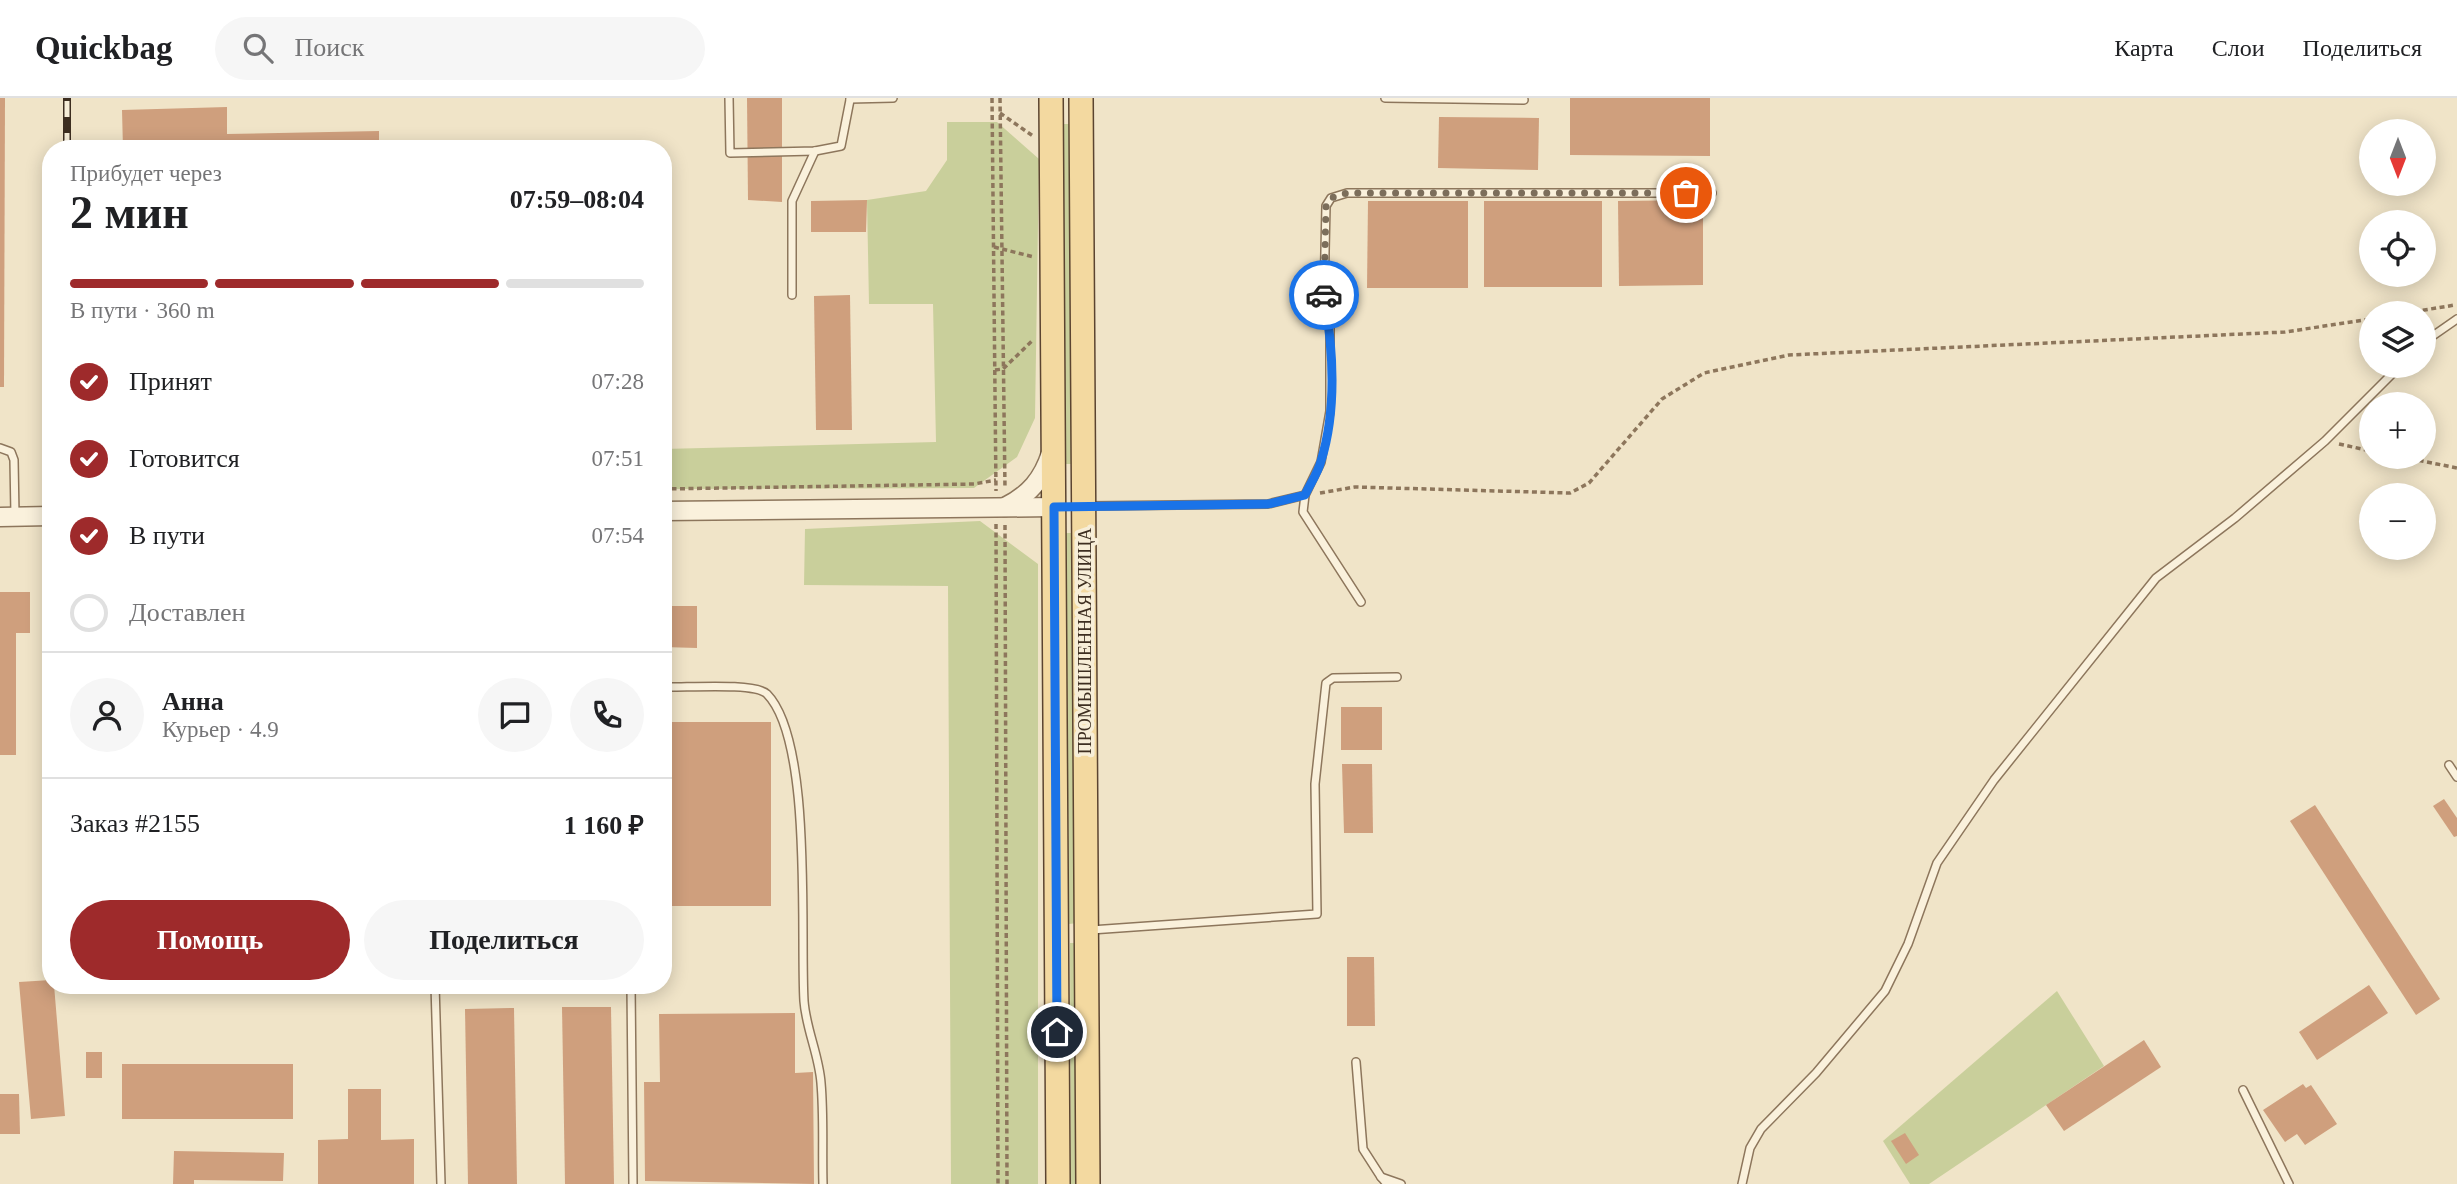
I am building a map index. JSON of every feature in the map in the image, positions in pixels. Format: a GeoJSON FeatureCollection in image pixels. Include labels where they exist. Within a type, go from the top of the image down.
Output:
{"type":"FeatureCollection","features":[{"type":"Feature","properties":{"kind":"main road","name":"ПРОМЫШЛЕННАЯ УЛИЦА"},"geometry":{"type":"LineString","coordinates":[[1051,98],[1058,1184]]}},
{"type":"Feature","properties":{"kind":"main road","name":"ПРОМЫШЛЕННАЯ УЛИЦА"},"geometry":{"type":"LineString","coordinates":[[1081,98],[1088,1184]]}},
{"type":"Feature","properties":{"kind":"main road"},"geometry":{"type":"LineString","coordinates":[[1054,507],[1084,506]]}},
{"type":"Feature","properties":{"kind":"main road"},"geometry":{"type":"LineString","coordinates":[[1057,930],[1087,930]]}},
{"type":"Feature","properties":{"kind":"street"},"geometry":{"type":"LineString","coordinates":[[1000,507],[1034,487],[1046,468],[1054,445]]}},
{"type":"Feature","properties":{"kind":"street"},"geometry":{"type":"LineString","coordinates":[[672,511],[1054,507]]}},
{"type":"Feature","properties":{"kind":"street"},"geometry":{"type":"LineString","coordinates":[[8,517],[42,516]]}},
{"type":"Feature","properties":{"kind":"lane"},"geometry":{"type":"LineString","coordinates":[[729,98],[730,153],[816,151],[841,146],[850,99],[893,98]]}},
{"type":"Feature","properties":{"kind":"lane"},"geometry":{"type":"LineString","coordinates":[[1385,98],[1524,100]]}},
{"type":"Feature","properties":{"kind":"lane"},"geometry":{"type":"LineString","coordinates":[[792,295],[792,201],[816,151]]}},
{"type":"Feature","properties":{"kind":"lane"},"geometry":{"type":"LineString","coordinates":[[1361,602],[1303,512],[1305,495],[1321,462],[1330,411],[1330,322],[1324,297],[1326,206],[1331,198],[1347,193],[1712,193]]}},
{"type":"Feature","properties":{"kind":"lane"},"geometry":{"type":"LineString","coordinates":[[2436,334],[2457,319]]}},
{"type":"Feature","properties":{"kind":"lane"},"geometry":{"type":"LineString","coordinates":[[1742,1184],[1750,1148],[1761,1129],[1816,1073],[1885,991],[1908,944],[1937,863],[1994,780],[2156,578],[2235,518],[2325,441],[2388,378]]}},
{"type":"Feature","properties":{"kind":"lane"},"geometry":{"type":"LineString","coordinates":[[0,448],[11,452],[14,460],[8,517]]}},
{"type":"Feature","properties":{"kind":"lane"},"geometry":{"type":"LineString","coordinates":[[1084,506],[1268,504],[1305,495]]}},
{"type":"Feature","properties":{"kind":"lane"},"geometry":{"type":"LineString","coordinates":[[1087,930],[1317,914],[1315,784],[1326,683],[1333,678],[1397,677]]}},
{"type":"Feature","properties":{"kind":"lane"},"geometry":{"type":"LineString","coordinates":[[672,687],[751,688],[765,692],[774,702],[793,750],[799,795],[804,1003],[821,1084],[823,1184]]}},
{"type":"Feature","properties":{"kind":"lane"},"geometry":{"type":"LineString","coordinates":[[2449,765],[2457,777]]}},
{"type":"Feature","properties":{"kind":"lane"},"geometry":{"type":"LineString","coordinates":[[435,994],[441,1184]]}},
{"type":"Feature","properties":{"kind":"lane"},"geometry":{"type":"LineString","coordinates":[[631,994],[633,1184]]}},
{"type":"Feature","properties":{"kind":"lane"},"geometry":{"type":"LineString","coordinates":[[1356,1062],[1363,1149],[1387,1184]]}},
{"type":"Feature","properties":{"kind":"lane"},"geometry":{"type":"LineString","coordinates":[[2243,1090],[2289,1184]]}},
{"type":"Feature","properties":{"kind":"lane"},"geometry":{"type":"LineString","coordinates":[[1381,1177],[1401,1184]]}},
{"type":"Feature","properties":{"kind":"path"},"geometry":{"type":"LineString","coordinates":[[992,98],[996,480],[1000,507],[1007,1184]]}},
{"type":"Feature","properties":{"kind":"path"},"geometry":{"type":"LineString","coordinates":[[998,1184],[1000,507],[1003,369],[1000,98]]}},
{"type":"Feature","properties":{"kind":"path"},"geometry":{"type":"LineString","coordinates":[[993,247],[1039,259]]}},
{"type":"Feature","properties":{"kind":"path"},"geometry":{"type":"LineString","coordinates":[[2436,308],[2457,305]]}},
{"type":"Feature","properties":{"kind":"path"},"geometry":{"type":"LineString","coordinates":[[1305,495],[1355,487],[1570,493],[1590,483],[1662,398],[1704,373],[1789,355],[2284,332],[2359,321]]}},
{"type":"Feature","properties":{"kind":"path"},"geometry":{"type":"LineString","coordinates":[[995,370],[1003,369]]}},
{"type":"Feature","properties":{"kind":"path"},"geometry":{"type":"LineString","coordinates":[[2325,441],[2359,448]]}},
{"type":"Feature","properties":{"kind":"path"},"geometry":{"type":"LineString","coordinates":[[2436,464],[2457,468]]}},
{"type":"Feature","properties":{"kind":"path"},"geometry":{"type":"LineString","coordinates":[[672,489],[974,484],[996,480]]}},
{"type":"Feature","properties":{"kind":"green space"},"geometry":{"type":"Polygon","coordinates":[[[947,122],[997,122],[1039,159],[1035,418],[1017,457],[974,488],[672,489],[672,449],[936,442],[933,304],[869,304],[867,200],[926,191],[947,160],[947,122]]]}},
{"type":"Feature","properties":{"kind":"green space"},"geometry":{"type":"Polygon","coordinates":[[[1061,124],[1072,124],[1074,464],[1063,464],[1061,124]]]}},
{"type":"Feature","properties":{"kind":"green space"},"geometry":{"type":"Polygon","coordinates":[[[980,521],[1038,564],[1038,1184],[951,1184],[948,586],[804,585],[805,529],[980,521]]]}},
{"type":"Feature","properties":{"kind":"green space"},"geometry":{"type":"Polygon","coordinates":[[[1066,533],[1075,533],[1078,923],[1069,924],[1066,533]]]}},
{"type":"Feature","properties":{"kind":"green space"},"geometry":{"type":"Polygon","coordinates":[[[1070,943],[1078,943],[1079,1184],[1071,1184],[1070,943]]]}},
{"type":"Feature","properties":{"kind":"green space"},"geometry":{"type":"Polygon","coordinates":[[[2057,991],[2104,1066],[1929,1184],[1910,1184],[1883,1141],[2057,991]]]}},
{"type":"Feature","properties":{"kind":"building"},"geometry":{"type":"Polygon","coordinates":[[[0,98],[5,98],[4,387],[0,387],[0,98]]]}},
{"type":"Feature","properties":{"kind":"building"},"geometry":{"type":"Polygon","coordinates":[[[747,98],[782,98],[782,202],[748,200],[747,98]]]}},
{"type":"Feature","properties":{"kind":"building"},"geometry":{"type":"Polygon","coordinates":[[[1570,98],[1710,98],[1710,156],[1570,155],[1570,98]]]}},
{"type":"Feature","properties":{"kind":"building"},"geometry":{"type":"Polygon","coordinates":[[[227,107],[227,134],[379,131],[379,140],[123,140],[122,110],[227,107]]]}},
{"type":"Feature","properties":{"kind":"building"},"geometry":{"type":"Polygon","coordinates":[[[1439,117],[1539,118],[1538,170],[1438,168],[1439,117]]]}},
{"type":"Feature","properties":{"kind":"building"},"geometry":{"type":"Polygon","coordinates":[[[867,200],[866,232],[811,232],[811,201],[867,200]]]}},
{"type":"Feature","properties":{"kind":"building"},"geometry":{"type":"Polygon","coordinates":[[[1703,200],[1703,285],[1619,286],[1618,201],[1703,200]]]}},
{"type":"Feature","properties":{"kind":"building"},"geometry":{"type":"Polygon","coordinates":[[[1368,201],[1468,201],[1468,288],[1367,288],[1368,201]]]}},
{"type":"Feature","properties":{"kind":"building"},"geometry":{"type":"Polygon","coordinates":[[[1484,201],[1602,201],[1602,287],[1484,287],[1484,201]]]}},
{"type":"Feature","properties":{"kind":"building"},"geometry":{"type":"Polygon","coordinates":[[[850,295],[852,430],[816,430],[814,296],[850,295]]]}},
{"type":"Feature","properties":{"kind":"building"},"geometry":{"type":"Polygon","coordinates":[[[0,592],[30,592],[30,633],[16,633],[16,755],[0,755],[0,592]]]}},
{"type":"Feature","properties":{"kind":"building"},"geometry":{"type":"Polygon","coordinates":[[[672,606],[697,606],[697,648],[672,647],[672,606]]]}},
{"type":"Feature","properties":{"kind":"building"},"geometry":{"type":"Polygon","coordinates":[[[1341,707],[1382,707],[1382,750],[1341,750],[1341,707]]]}},
{"type":"Feature","properties":{"kind":"building"},"geometry":{"type":"Polygon","coordinates":[[[672,722],[771,722],[771,906],[672,906],[672,722]]]}},
{"type":"Feature","properties":{"kind":"building"},"geometry":{"type":"Polygon","coordinates":[[[1342,764],[1372,764],[1373,833],[1344,833],[1342,764]]]}},
{"type":"Feature","properties":{"kind":"building"},"geometry":{"type":"Polygon","coordinates":[[[2444,799],[2457,818],[2457,836],[2454,837],[2433,806],[2444,799]]]}},
{"type":"Feature","properties":{"kind":"building"},"geometry":{"type":"Polygon","coordinates":[[[2315,805],[2440,999],[2416,1015],[2290,821],[2315,805]]]}},
{"type":"Feature","properties":{"kind":"building"},"geometry":{"type":"Polygon","coordinates":[[[1347,957],[1374,957],[1375,1026],[1347,1026],[1347,957]]]}},
{"type":"Feature","properties":{"kind":"building"},"geometry":{"type":"Polygon","coordinates":[[[42,981],[42,994],[55,994],[65,1116],[31,1119],[19,982],[42,981]]]}},
{"type":"Feature","properties":{"kind":"building"},"geometry":{"type":"Polygon","coordinates":[[[2369,985],[2388,1013],[2317,1060],[2299,1032],[2369,985]]]}},
{"type":"Feature","properties":{"kind":"building"},"geometry":{"type":"Polygon","coordinates":[[[562,1007],[611,1007],[614,1184],[565,1184],[562,1007]]]}},
{"type":"Feature","properties":{"kind":"building"},"geometry":{"type":"Polygon","coordinates":[[[514,1008],[517,1184],[468,1184],[465,1009],[514,1008]]]}},
{"type":"Feature","properties":{"kind":"building"},"geometry":{"type":"Polygon","coordinates":[[[795,1013],[795,1073],[813,1072],[814,1184],[645,1181],[644,1082],[660,1082],[659,1014],[795,1013]]]}},
{"type":"Feature","properties":{"kind":"building"},"geometry":{"type":"Polygon","coordinates":[[[2144,1040],[2161,1067],[2064,1131],[2046,1105],[2144,1040]]]}},
{"type":"Feature","properties":{"kind":"building"},"geometry":{"type":"Polygon","coordinates":[[[86,1052],[102,1052],[102,1078],[86,1078],[86,1052]]]}},
{"type":"Feature","properties":{"kind":"building"},"geometry":{"type":"Polygon","coordinates":[[[122,1064],[293,1064],[293,1119],[122,1119],[122,1064]]]}},
{"type":"Feature","properties":{"kind":"building"},"geometry":{"type":"Polygon","coordinates":[[[2303,1084],[2306,1088],[2311,1085],[2337,1124],[2305,1145],[2297,1134],[2285,1142],[2263,1110],[2303,1084]]]}},
{"type":"Feature","properties":{"kind":"building"},"geometry":{"type":"Polygon","coordinates":[[[348,1089],[381,1089],[381,1140],[414,1139],[414,1184],[318,1184],[318,1140],[348,1139],[348,1089]]]}},
{"type":"Feature","properties":{"kind":"building"},"geometry":{"type":"Polygon","coordinates":[[[0,1094],[19,1094],[20,1134],[0,1134],[0,1094]]]}},
{"type":"Feature","properties":{"kind":"building"},"geometry":{"type":"Polygon","coordinates":[[[1905,1133],[1919,1155],[1906,1164],[1891,1141],[1905,1133]]]}},
{"type":"Feature","properties":{"kind":"building"},"geometry":{"type":"Polygon","coordinates":[[[174,1151],[284,1153],[283,1181],[194,1180],[194,1184],[173,1184],[174,1151]]]}},
{"type":"Feature","properties":{"kind":"railway"},"geometry":{"type":"LineString","coordinates":[[67,98],[67,140]]}},
{"type":"Feature","properties":{"kind":"way so far"},"geometry":{"type":"LineString","coordinates":[[1324,295],[1326,206],[1331,198],[1347,193],[1686,193]]}},
{"type":"Feature","properties":{"kind":"route"},"geometry":{"type":"LineString","coordinates":[[1057,1032],[1054,507],[1268,504],[1305,495],[1321,462],[1330,411],[1330,322],[1324,295]]}}]}
